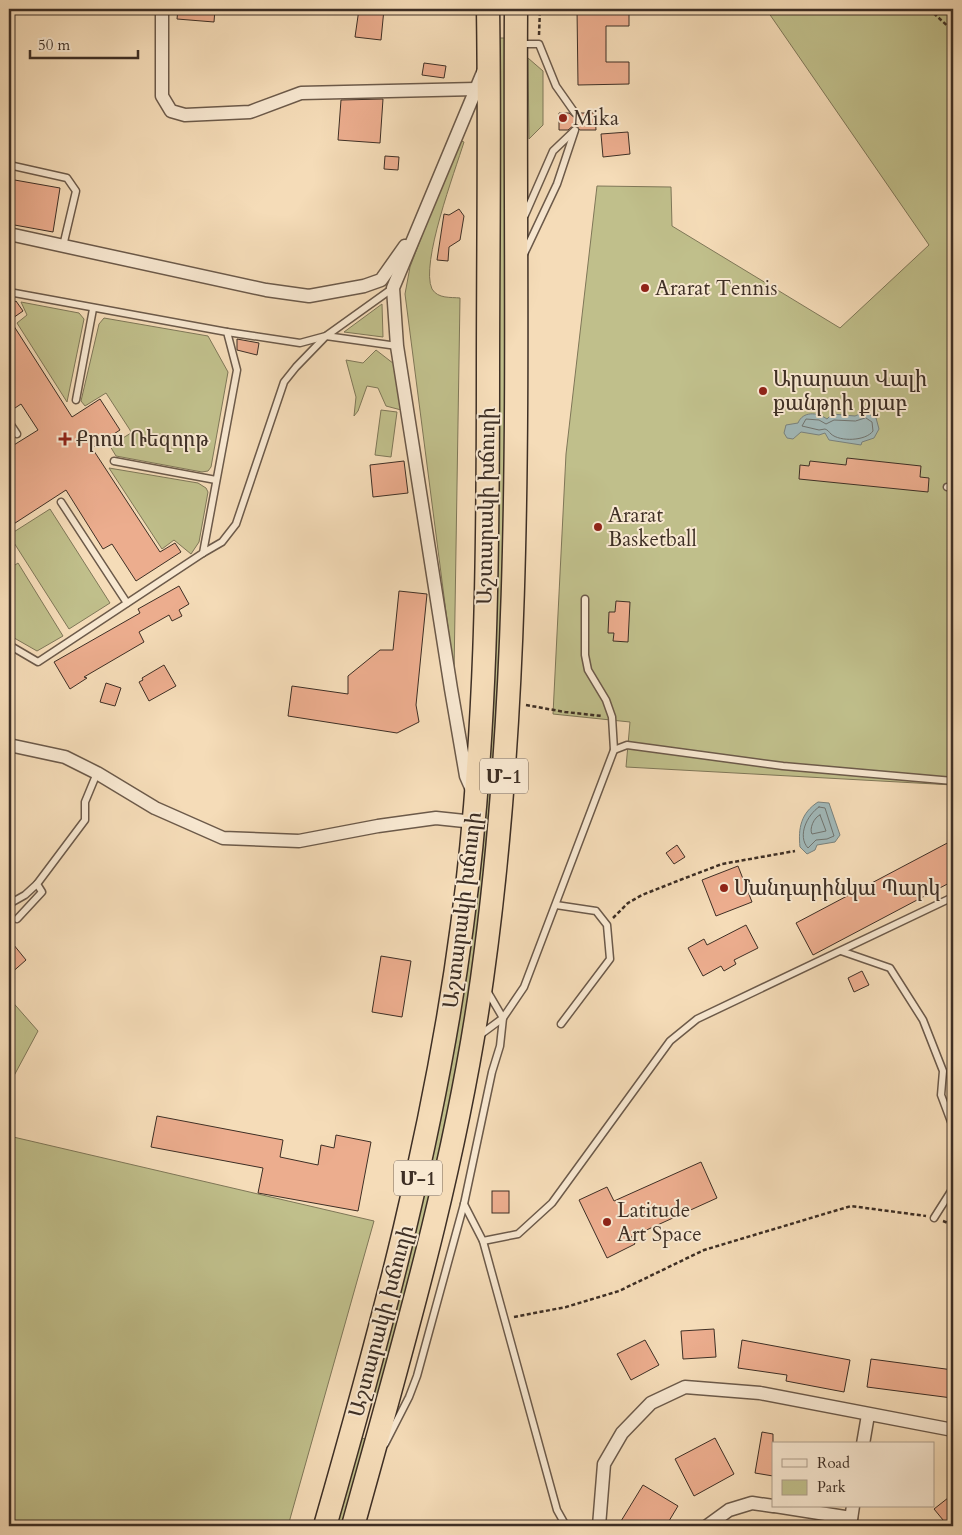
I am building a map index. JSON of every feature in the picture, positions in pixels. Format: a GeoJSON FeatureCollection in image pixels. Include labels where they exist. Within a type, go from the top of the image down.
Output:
{"type":"FeatureCollection","features":[{"type":"Feature","properties":{"kind":"highway"},"geometry":{"type":"LineString","coordinates":[[488,9],[498,9]]}},
{"type":"Feature","properties":{"kind":"highway","name":"Աշտարակի խճուղի"},"geometry":{"type":"LineString","coordinates":[[325,1526],[358,1410],[420,1171],[449,1019],[474,822],[482,703],[488,481],[488,9]]}},
{"type":"Feature","properties":{"kind":"highway","name":"Աշտարակի խճուղի"},"geometry":{"type":"LineString","coordinates":[[353,1526],[385,1415],[446,1177],[473,1040],[501,822],[510,702],[515,481],[516,9]]}},
{"type":"Feature","properties":{"kind":"highway"},"geometry":{"type":"LineString","coordinates":[[358,1410],[385,1415]]}},
{"type":"Feature","properties":{"kind":"street"},"geometry":{"type":"LineString","coordinates":[[162,9],[162,96],[171,111],[185,115],[250,112],[301,93],[476,89]]}},
{"type":"Feature","properties":{"kind":"street"},"geometry":{"type":"LineString","coordinates":[[476,798],[466,776],[397,346],[393,288],[489,58]]}},
{"type":"Feature","properties":{"kind":"street"},"geometry":{"type":"LineString","coordinates":[[9,234],[266,290],[309,296],[364,286],[381,280],[418,228]]}},
{"type":"Feature","properties":{"kind":"street"},"geometry":{"type":"LineString","coordinates":[[9,745],[65,757],[97,773],[156,808],[223,838],[299,842],[378,826],[436,818],[474,822]]}},
{"type":"Feature","properties":{"kind":"street"},"geometry":{"type":"LineString","coordinates":[[599,1526],[604,1464],[622,1433],[651,1403],[685,1387],[760,1393],[953,1430]]}},
{"type":"Feature","properties":{"kind":"street"},"geometry":{"type":"LineString","coordinates":[[863,1442],[868,1415]]}},
{"type":"Feature","properties":{"kind":"street"},"geometry":{"type":"LineString","coordinates":[[707,1526],[729,1510],[744,1505],[752,1503],[772,1506]]}},
{"type":"Feature","properties":{"kind":"street"},"geometry":{"type":"LineString","coordinates":[[788,1508],[852,1517]]}},
{"type":"Feature","properties":{"kind":"lane"},"geometry":{"type":"LineString","coordinates":[[515,44],[539,44],[556,86],[575,113]]}},
{"type":"Feature","properties":{"kind":"lane"},"geometry":{"type":"LineString","coordinates":[[515,242],[528,204],[553,151],[575,130],[557,184],[516,271]]}},
{"type":"Feature","properties":{"kind":"lane"},"geometry":{"type":"LineString","coordinates":[[9,165],[67,178],[72,183],[76,191],[63,246]]}},
{"type":"Feature","properties":{"kind":"lane"},"geometry":{"type":"LineString","coordinates":[[9,645],[38,662],[222,542],[236,524],[284,382],[326,336],[393,288]]}},
{"type":"Feature","properties":{"kind":"lane"},"geometry":{"type":"LineString","coordinates":[[9,292],[93,309],[300,343],[326,336],[397,346]]}},
{"type":"Feature","properties":{"kind":"lane"},"geometry":{"type":"LineString","coordinates":[[76,400],[93,309]]}},
{"type":"Feature","properties":{"kind":"lane"},"geometry":{"type":"LineString","coordinates":[[203,553],[236,370],[227,332]]}},
{"type":"Feature","properties":{"kind":"lane"},"geometry":{"type":"LineString","coordinates":[[9,422],[17,434]]}},
{"type":"Feature","properties":{"kind":"lane"},"geometry":{"type":"LineString","coordinates":[[114,461],[216,480]]}},
{"type":"Feature","properties":{"kind":"lane"},"geometry":{"type":"LineString","coordinates":[[61,502],[127,604]]}},
{"type":"Feature","properties":{"kind":"lane"},"geometry":{"type":"LineString","coordinates":[[473,1040],[503,1018],[524,987],[614,750],[612,717],[606,700],[588,670],[584,655],[584,599]]}},
{"type":"Feature","properties":{"kind":"lane"},"geometry":{"type":"LineString","coordinates":[[614,750],[627,744],[782,766],[953,781]]}},
{"type":"Feature","properties":{"kind":"lane"},"geometry":{"type":"LineString","coordinates":[[9,904],[25,895],[37,884],[85,820],[85,802],[97,773]]}},
{"type":"Feature","properties":{"kind":"lane"},"geometry":{"type":"LineString","coordinates":[[17,919],[42,892],[37,884]]}},
{"type":"Feature","properties":{"kind":"lane"},"geometry":{"type":"LineString","coordinates":[[483,1241],[518,1234],[552,1203],[670,1041],[690,1025],[953,897]]}},
{"type":"Feature","properties":{"kind":"lane"},"geometry":{"type":"LineString","coordinates":[[556,904],[596,911],[607,925],[610,959],[561,1024]]}},
{"type":"Feature","properties":{"kind":"lane"},"geometry":{"type":"LineString","coordinates":[[841,951],[890,968],[923,1020],[943,1071],[941,1095],[953,1127]]}},
{"type":"Feature","properties":{"kind":"lane"},"geometry":{"type":"LineString","coordinates":[[366,1477],[389,1439],[412,1390],[464,1204],[492,1072],[500,1046],[503,1018],[482,981]]}},
{"type":"Feature","properties":{"kind":"lane"},"geometry":{"type":"LineString","coordinates":[[934,1218],[953,1188],[953,1183]]}},
{"type":"Feature","properties":{"kind":"lane"},"geometry":{"type":"LineString","coordinates":[[464,1204],[483,1241],[557,1510],[566,1526]]}},
{"type":"Feature","properties":{"kind":"path"},"geometry":{"type":"LineString","coordinates":[[539,44],[540,9]]}},
{"type":"Feature","properties":{"kind":"path"},"geometry":{"type":"LineString","coordinates":[[929,9],[953,31]]}},
{"type":"Feature","properties":{"kind":"path"},"geometry":{"type":"LineString","coordinates":[[510,702],[565,712],[612,717]]}},
{"type":"Feature","properties":{"kind":"path"},"geometry":{"type":"LineString","coordinates":[[607,925],[628,903],[642,895],[680,880],[722,864],[795,851]]}},
{"type":"Feature","properties":{"kind":"path"},"geometry":{"type":"LineString","coordinates":[[505,1319],[566,1307],[619,1291],[704,1250],[851,1206],[924,1215],[953,1224]]}},
{"type":"Feature","properties":{"kind":"green space","name":"Արարատ Վալի քանթրի քլաբ"},"geometry":{"type":"Polygon","coordinates":[[[766,9],[953,9],[953,785],[626,767],[630,722],[553,714],[566,454],[597,186],[671,187],[672,226],[840,328],[929,245],[766,9]]]}},
{"type":"Feature","properties":{"kind":"green space"},"geometry":{"type":"Polygon","coordinates":[[[496,38],[506,38],[506,480],[500,705],[481,926],[455,1090],[381,1399],[371,1398],[470,923],[496,38]]]}},
{"type":"Feature","properties":{"kind":"green space"},"geometry":{"type":"Polygon","coordinates":[[[528,58],[543,71],[543,125],[529,139],[528,58]]]}},
{"type":"Feature","properties":{"kind":"green space"},"geometry":{"type":"Polygon","coordinates":[[[461,141],[464,142],[434,239],[430,277],[432,289],[435,292],[445,297],[460,298],[454,674],[405,294],[410,267],[456,146],[461,141]]]}},
{"type":"Feature","properties":{"kind":"green space"},"geometry":{"type":"Polygon","coordinates":[[[21,302],[79,313],[84,319],[67,402],[17,323],[27,315],[21,302]]]}},
{"type":"Feature","properties":{"kind":"green space"},"geometry":{"type":"Polygon","coordinates":[[[382,304],[383,337],[344,332],[382,304]]]}},
{"type":"Feature","properties":{"kind":"green space"},"geometry":{"type":"Polygon","coordinates":[[[104,318],[208,336],[228,372],[211,467],[208,471],[202,472],[116,456],[110,446],[131,433],[130,430],[106,393],[85,406],[81,401],[99,324],[104,318]]]}},
{"type":"Feature","properties":{"kind":"green space"},"geometry":{"type":"Polygon","coordinates":[[[376,350],[398,367],[405,411],[386,406],[378,388],[367,386],[358,411],[354,416],[356,397],[346,360],[363,363],[376,350]]]}},
{"type":"Feature","properties":{"kind":"green space"},"geometry":{"type":"Polygon","coordinates":[[[381,410],[397,412],[391,457],[375,455],[381,410]]]}},
{"type":"Feature","properties":{"kind":"green space"},"geometry":{"type":"Polygon","coordinates":[[[109,468],[198,483],[206,488],[208,492],[199,542],[191,554],[174,540],[162,549],[109,468]]]}},
{"type":"Feature","properties":{"kind":"green space"},"geometry":{"type":"Polygon","coordinates":[[[50,509],[110,603],[69,629],[9,535],[50,509]]]}},
{"type":"Feature","properties":{"kind":"green space"},"geometry":{"type":"Polygon","coordinates":[[[18,563],[63,636],[37,651],[9,635],[9,569],[18,563]]]}},
{"type":"Feature","properties":{"kind":"green space"},"geometry":{"type":"Polygon","coordinates":[[[9,998],[38,1031],[9,1085],[9,998]]]}},
{"type":"Feature","properties":{"kind":"green space"},"geometry":{"type":"Polygon","coordinates":[[[9,1136],[374,1221],[288,1526],[9,1526],[9,1136]]]}},
{"type":"Feature","properties":{"kind":"green space"},"geometry":{"type":"Polygon","coordinates":[[[359,1437],[368,1440],[343,1526],[333,1526],[359,1437]]]}},
{"type":"Feature","properties":{"kind":"water"},"geometry":{"type":"Polygon","coordinates":[[[867,413],[876,418],[879,429],[874,438],[862,442],[861,445],[829,440],[825,433],[819,435],[801,432],[793,439],[787,438],[784,433],[786,425],[798,423],[803,416],[815,414],[827,419],[832,414],[855,416],[867,413]]]}},
{"type":"Feature","properties":{"kind":"water"},"geometry":{"type":"Polygon","coordinates":[[[818,802],[829,803],[840,835],[835,842],[817,845],[815,850],[807,854],[800,847],[800,827],[804,816],[818,802]]]}},
{"type":"Feature","properties":{"kind":"building"},"geometry":{"type":"Polygon","coordinates":[[[178,9],[215,9],[214,22],[177,19],[178,9]]]}},
{"type":"Feature","properties":{"kind":"building"},"geometry":{"type":"Polygon","coordinates":[[[359,9],[384,9],[381,40],[355,37],[359,9]]]}},
{"type":"Feature","properties":{"kind":"building"},"geometry":{"type":"Polygon","coordinates":[[[577,9],[629,9],[629,26],[606,26],[606,62],[629,62],[629,84],[578,85],[577,9]]]}},
{"type":"Feature","properties":{"kind":"building"},"geometry":{"type":"Polygon","coordinates":[[[424,63],[446,66],[444,78],[422,75],[424,63]]]}},
{"type":"Feature","properties":{"kind":"building"},"geometry":{"type":"Polygon","coordinates":[[[383,99],[380,143],[338,140],[341,100],[383,99]]]}},
{"type":"Feature","properties":{"kind":"building"},"geometry":{"type":"Polygon","coordinates":[[[559,113],[569,113],[575,118],[580,113],[595,113],[596,130],[580,130],[574,125],[568,130],[559,130],[559,113]]]}},
{"type":"Feature","properties":{"kind":"building"},"geometry":{"type":"Polygon","coordinates":[[[628,132],[630,154],[603,157],[601,134],[628,132]]]}},
{"type":"Feature","properties":{"kind":"building"},"geometry":{"type":"Polygon","coordinates":[[[385,156],[399,157],[398,170],[384,169],[385,156]]]}},
{"type":"Feature","properties":{"kind":"building"},"geometry":{"type":"Polygon","coordinates":[[[9,179],[60,188],[53,232],[9,224],[9,179]]]}},
{"type":"Feature","properties":{"kind":"building"},"geometry":{"type":"Polygon","coordinates":[[[459,209],[464,216],[460,240],[449,247],[448,261],[437,260],[444,214],[449,215],[459,209]]]}},
{"type":"Feature","properties":{"kind":"building","name":"Քրոս Ռեզորթ"},"geometry":{"type":"Polygon","coordinates":[[[16,301],[23,311],[10,320],[72,417],[100,399],[120,430],[92,448],[160,552],[175,543],[181,552],[136,581],[112,544],[103,549],[66,490],[9,527],[9,448],[38,430],[21,404],[9,412],[9,306],[16,301]]]}},
{"type":"Feature","properties":{"kind":"building"},"geometry":{"type":"Polygon","coordinates":[[[237,339],[259,343],[257,355],[237,350],[237,339]]]}},
{"type":"Feature","properties":{"kind":"building"},"geometry":{"type":"Polygon","coordinates":[[[847,458],[921,466],[920,477],[929,478],[928,492],[799,479],[800,465],[809,466],[810,461],[846,465],[847,458]]]}},
{"type":"Feature","properties":{"kind":"building"},"geometry":{"type":"Polygon","coordinates":[[[404,461],[408,493],[373,497],[370,465],[404,461]]]}},
{"type":"Feature","properties":{"kind":"building"},"geometry":{"type":"Polygon","coordinates":[[[179,586],[189,604],[179,610],[182,616],[172,621],[169,615],[139,632],[144,642],[84,677],[87,678],[70,689],[54,662],[140,613],[138,609],[179,586]]]}},
{"type":"Feature","properties":{"kind":"building"},"geometry":{"type":"Polygon","coordinates":[[[399,591],[427,594],[416,705],[419,722],[397,733],[288,716],[292,686],[348,694],[348,676],[380,650],[393,650],[399,591]]]}},
{"type":"Feature","properties":{"kind":"building"},"geometry":{"type":"Polygon","coordinates":[[[616,601],[630,602],[628,642],[613,641],[614,633],[608,633],[609,612],[615,612],[616,601]]]}},
{"type":"Feature","properties":{"kind":"building"},"geometry":{"type":"Polygon","coordinates":[[[164,665],[176,686],[149,701],[139,682],[143,680],[142,678],[164,665]]]}},
{"type":"Feature","properties":{"kind":"building"},"geometry":{"type":"Polygon","coordinates":[[[106,683],[121,688],[115,706],[100,702],[106,683]]]}},
{"type":"Feature","properties":{"kind":"building"},"geometry":{"type":"Polygon","coordinates":[[[953,840],[953,881],[813,955],[796,923],[953,840]]]}},
{"type":"Feature","properties":{"kind":"building"},"geometry":{"type":"Polygon","coordinates":[[[677,845],[685,857],[674,864],[666,853],[677,845]]]}},
{"type":"Feature","properties":{"kind":"building"},"geometry":{"type":"Polygon","coordinates":[[[738,866],[752,902],[716,916],[702,880],[738,866]]]}},
{"type":"Feature","properties":{"kind":"building"},"geometry":{"type":"Polygon","coordinates":[[[746,925],[758,948],[734,960],[736,964],[724,971],[721,966],[703,976],[688,948],[704,939],[707,945],[746,925]]]}},
{"type":"Feature","properties":{"kind":"building"},"geometry":{"type":"Polygon","coordinates":[[[9,939],[26,960],[9,975],[9,939]]]}},
{"type":"Feature","properties":{"kind":"building"},"geometry":{"type":"Polygon","coordinates":[[[381,956],[411,961],[402,1017],[372,1012],[381,956]]]}},
{"type":"Feature","properties":{"kind":"building"},"geometry":{"type":"Polygon","coordinates":[[[862,971],[869,985],[854,992],[848,978],[862,971]]]}},
{"type":"Feature","properties":{"kind":"building"},"geometry":{"type":"Polygon","coordinates":[[[157,1116],[283,1140],[280,1157],[318,1165],[321,1145],[334,1148],[336,1135],[371,1142],[358,1211],[258,1193],[263,1168],[151,1147],[157,1116]]]}},
{"type":"Feature","properties":{"kind":"building"},"geometry":{"type":"Polygon","coordinates":[[[701,1162],[717,1198],[631,1237],[635,1244],[607,1258],[579,1200],[607,1187],[614,1201],[701,1162]]]}},
{"type":"Feature","properties":{"kind":"building"},"geometry":{"type":"Polygon","coordinates":[[[492,1191],[509,1191],[509,1213],[492,1213],[492,1191]]]}},
{"type":"Feature","properties":{"kind":"building"},"geometry":{"type":"Polygon","coordinates":[[[714,1329],[716,1357],[683,1359],[681,1331],[714,1329]]]}},
{"type":"Feature","properties":{"kind":"building"},"geometry":{"type":"Polygon","coordinates":[[[645,1340],[659,1365],[631,1380],[617,1354],[645,1340]]]}},
{"type":"Feature","properties":{"kind":"building"},"geometry":{"type":"Polygon","coordinates":[[[742,1340],[850,1360],[844,1392],[786,1381],[787,1375],[738,1368],[742,1340]]]}},
{"type":"Feature","properties":{"kind":"building"},"geometry":{"type":"Polygon","coordinates":[[[871,1359],[953,1370],[952,1398],[867,1387],[871,1359]]]}},
{"type":"Feature","properties":{"kind":"building"},"geometry":{"type":"Polygon","coordinates":[[[762,1432],[773,1434],[772,1476],[755,1473],[762,1432]]]}},
{"type":"Feature","properties":{"kind":"building"},"geometry":{"type":"Polygon","coordinates":[[[715,1438],[734,1474],[694,1496],[675,1459],[715,1438]]]}},
{"type":"Feature","properties":{"kind":"building"},"geometry":{"type":"Polygon","coordinates":[[[643,1485],[678,1506],[666,1526],[618,1526],[643,1485]]]}},
{"type":"Feature","properties":{"kind":"building"},"geometry":{"type":"Polygon","coordinates":[[[953,1494],[953,1526],[948,1526],[934,1509],[953,1494]]]}},
{"type":"Feature","properties":{"kind":"place","name":"Mika"},"geometry":{"type":"Point","coordinates":[563,118]}},
{"type":"Feature","properties":{"kind":"place","name":"Ararat Tennis"},"geometry":{"type":"Point","coordinates":[645,288]}},
{"type":"Feature","properties":{"kind":"place","name":"Արարատ Վալի քանթրի քլաբ"},"geometry":{"type":"Point","coordinates":[763,391]}},
{"type":"Feature","properties":{"kind":"place","name":"Քրոս Ռեզորթ"},"geometry":{"type":"Point","coordinates":[65,439]}},
{"type":"Feature","properties":{"kind":"place","name":"Ararat Basketball"},"geometry":{"type":"Point","coordinates":[598,527]}},
{"type":"Feature","properties":{"kind":"place","name":"Մանդարինկա Պարկ"},"geometry":{"type":"Point","coordinates":[724,888]}},
{"type":"Feature","properties":{"kind":"place","name":"Latitude Art Space"},"geometry":{"type":"Point","coordinates":[607,1222]}}]}
